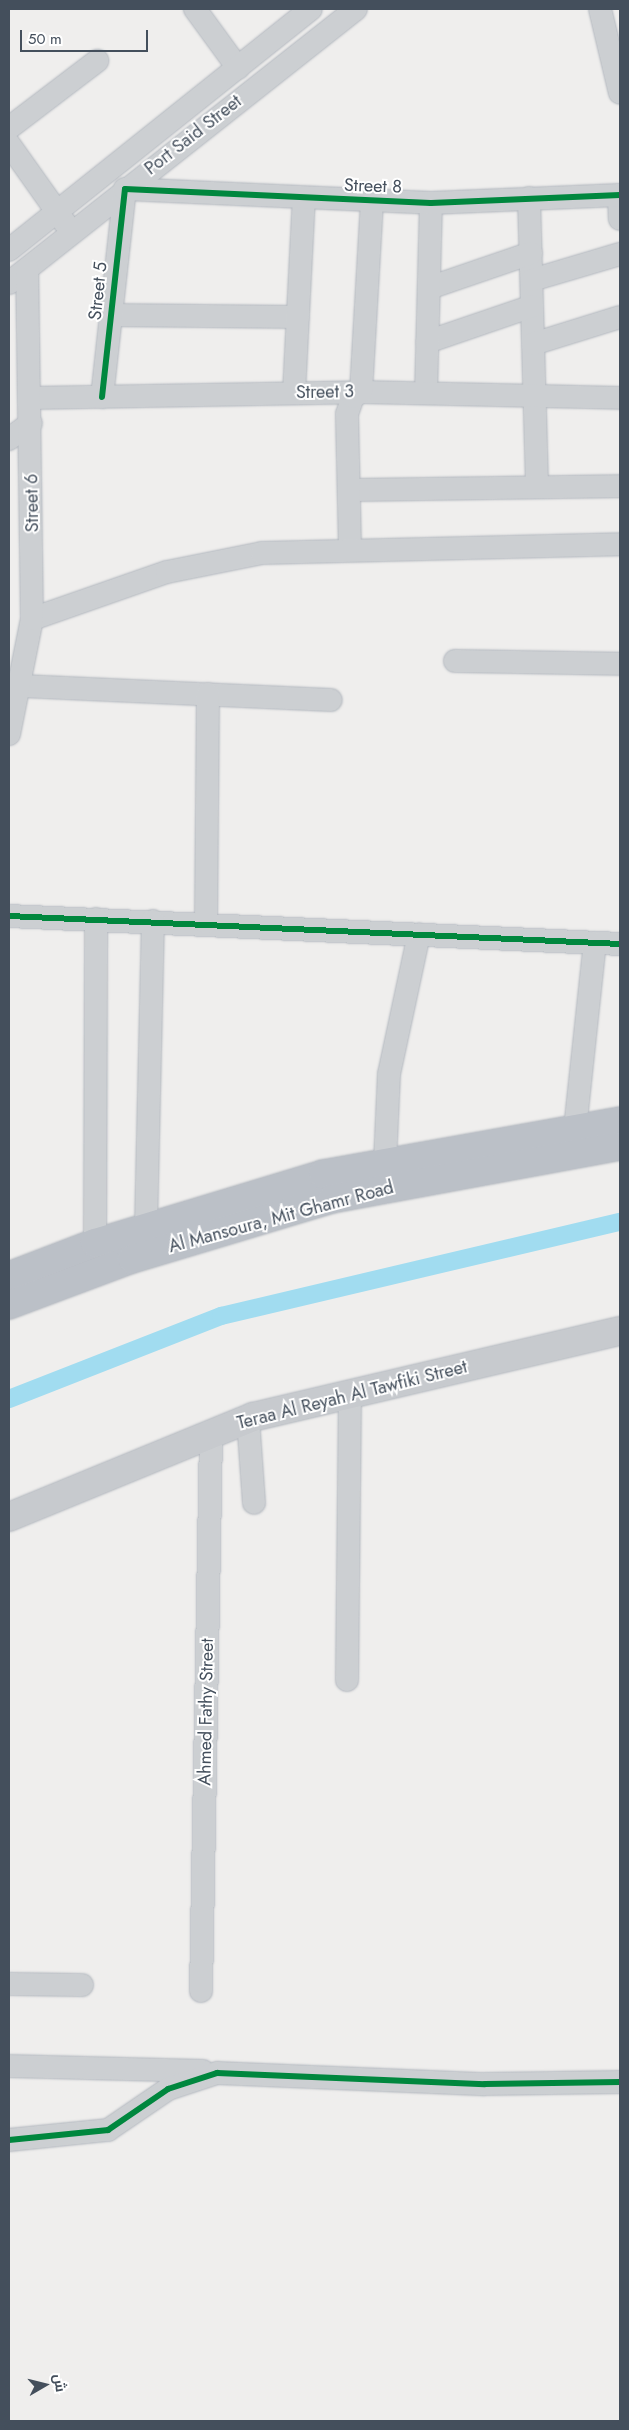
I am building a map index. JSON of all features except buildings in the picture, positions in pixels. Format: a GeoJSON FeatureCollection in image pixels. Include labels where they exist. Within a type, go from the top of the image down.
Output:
{"type":"FeatureCollection","features":[{"type":"Feature","properties":{"kind":"highway","name":"Al Mansoura, Mit Ghamr Road"},"geometry":{"type":"LineString","coordinates":[[9,1276],[95,1243],[262,1190],[385,1162],[620,1120]]}},
{"type":"Feature","properties":{"kind":"highway","name":"Al Mansoura, Mit Ghamr Road"},"geometry":{"type":"LineString","coordinates":[[9,1305],[132,1259],[332,1199],[620,1146]]}},
{"type":"Feature","properties":{"kind":"main road","name":"Teraa Al Reyah Al Tawfiki Street"},"geometry":{"type":"LineString","coordinates":[[9,1517],[248,1419],[350,1393],[620,1331]]}},
{"type":"Feature","properties":{"kind":"street"},"geometry":{"type":"LineString","coordinates":[[195,9],[238,68]]}},
{"type":"Feature","properties":{"kind":"street","name":"Port Said Street"},"geometry":{"type":"LineString","coordinates":[[9,283],[125,189],[356,9]]}},
{"type":"Feature","properties":{"kind":"street"},"geometry":{"type":"LineString","coordinates":[[600,9],[620,93]]}},
{"type":"Feature","properties":{"kind":"street","name":"Port Said Street"},"geometry":{"type":"LineString","coordinates":[[9,250],[238,68],[301,12]]}},
{"type":"Feature","properties":{"kind":"street"},"geometry":{"type":"LineString","coordinates":[[9,128],[97,61]]}},
{"type":"Feature","properties":{"kind":"street"},"geometry":{"type":"LineString","coordinates":[[9,144],[72,232]]}},
{"type":"Feature","properties":{"kind":"street","name":"Street 8"},"geometry":{"type":"LineString","coordinates":[[125,189],[372,202],[431,203],[620,195]]}},
{"type":"Feature","properties":{"kind":"street","name":"Street 5"},"geometry":{"type":"LineString","coordinates":[[102,397],[125,189]]}},
{"type":"Feature","properties":{"kind":"street"},"geometry":{"type":"LineString","coordinates":[[620,195],[620,219]]}},
{"type":"Feature","properties":{"kind":"street"},"geometry":{"type":"LineString","coordinates":[[294,393],[304,198]]}},
{"type":"Feature","properties":{"kind":"street"},"geometry":{"type":"LineString","coordinates":[[529,198],[537,486]]}},
{"type":"Feature","properties":{"kind":"street"},"geometry":{"type":"LineString","coordinates":[[350,548],[347,414],[353,398],[361,392],[372,202]]}},
{"type":"Feature","properties":{"kind":"street"},"geometry":{"type":"LineString","coordinates":[[426,393],[431,203]]}},
{"type":"Feature","properties":{"kind":"street"},"geometry":{"type":"LineString","coordinates":[[429,288],[531,253]]}},
{"type":"Feature","properties":{"kind":"street"},"geometry":{"type":"LineString","coordinates":[[532,280],[620,254]]}},
{"type":"Feature","properties":{"kind":"street","name":"Street 6"},"geometry":{"type":"LineString","coordinates":[[9,734],[22,686],[18,654],[32,619],[31,423],[27,269]]}},
{"type":"Feature","properties":{"kind":"street"},"geometry":{"type":"LineString","coordinates":[[427,342],[532,306]]}},
{"type":"Feature","properties":{"kind":"street"},"geometry":{"type":"LineString","coordinates":[[110,315],[298,318]]}},
{"type":"Feature","properties":{"kind":"street"},"geometry":{"type":"LineString","coordinates":[[533,344],[620,317]]}},
{"type":"Feature","properties":{"kind":"street","name":"Street 3"},"geometry":{"type":"LineString","coordinates":[[30,398],[361,392],[620,398]]}},
{"type":"Feature","properties":{"kind":"street"},"geometry":{"type":"LineString","coordinates":[[9,439],[31,423]]}},
{"type":"Feature","properties":{"kind":"street"},"geometry":{"type":"LineString","coordinates":[[350,490],[620,486]]}},
{"type":"Feature","properties":{"kind":"street"},"geometry":{"type":"LineString","coordinates":[[32,619],[167,572],[262,553],[350,548],[620,544]]}},
{"type":"Feature","properties":{"kind":"street"},"geometry":{"type":"LineString","coordinates":[[455,661],[620,664]]}},
{"type":"Feature","properties":{"kind":"street"},"geometry":{"type":"LineString","coordinates":[[22,686],[331,700]]}},
{"type":"Feature","properties":{"kind":"street"},"geometry":{"type":"LineString","coordinates":[[206,922],[208,694]]}},
{"type":"Feature","properties":{"kind":"street"},"geometry":{"type":"LineString","coordinates":[[9,916],[206,922],[620,944]]}},
{"type":"Feature","properties":{"kind":"street"},"geometry":{"type":"LineString","coordinates":[[95,1243],[96,919]]}},
{"type":"Feature","properties":{"kind":"street"},"geometry":{"type":"LineString","coordinates":[[146,1227],[153,921]]}},
{"type":"Feature","properties":{"kind":"street"},"geometry":{"type":"LineString","coordinates":[[385,1162],[389,1074],[419,934]]}},
{"type":"Feature","properties":{"kind":"street"},"geometry":{"type":"LineString","coordinates":[[575,1129],[595,943]]}},
{"type":"Feature","properties":{"kind":"street"},"geometry":{"type":"LineString","coordinates":[[347,1680],[350,1393]]}},
{"type":"Feature","properties":{"kind":"street"},"geometry":{"type":"LineString","coordinates":[[248,1419],[254,1503]]}},
{"type":"Feature","properties":{"kind":"street","name":"Ahmed Fathy Street"},"geometry":{"type":"LineString","coordinates":[[201,1991],[211,1434]]}},
{"type":"Feature","properties":{"kind":"street"},"geometry":{"type":"LineString","coordinates":[[9,1984],[82,1985]]}},
{"type":"Feature","properties":{"kind":"street"},"geometry":{"type":"LineString","coordinates":[[9,2066],[485,2084],[620,2082]]}},
{"type":"Feature","properties":{"kind":"street"},"geometry":{"type":"LineString","coordinates":[[9,2140],[108,2130],[181,2082],[217,2073]]}},
{"type":"Feature","properties":{"kind":"waterway"},"geometry":{"type":"LineString","coordinates":[[9,1399],[221,1316],[620,1222]]}},
{"type":"Feature","properties":{"kind":"cycle path"},"geometry":{"type":"LineString","coordinates":[[102,397],[125,189],[431,203],[620,195]]}},
{"type":"Feature","properties":{"kind":"cycle path"},"geometry":{"type":"LineString","coordinates":[[9,916],[620,944]]}},
{"type":"Feature","properties":{"kind":"cycle path"},"geometry":{"type":"LineString","coordinates":[[9,2140],[108,2130],[168,2089],[217,2073],[485,2084],[620,2082]]}}]}
